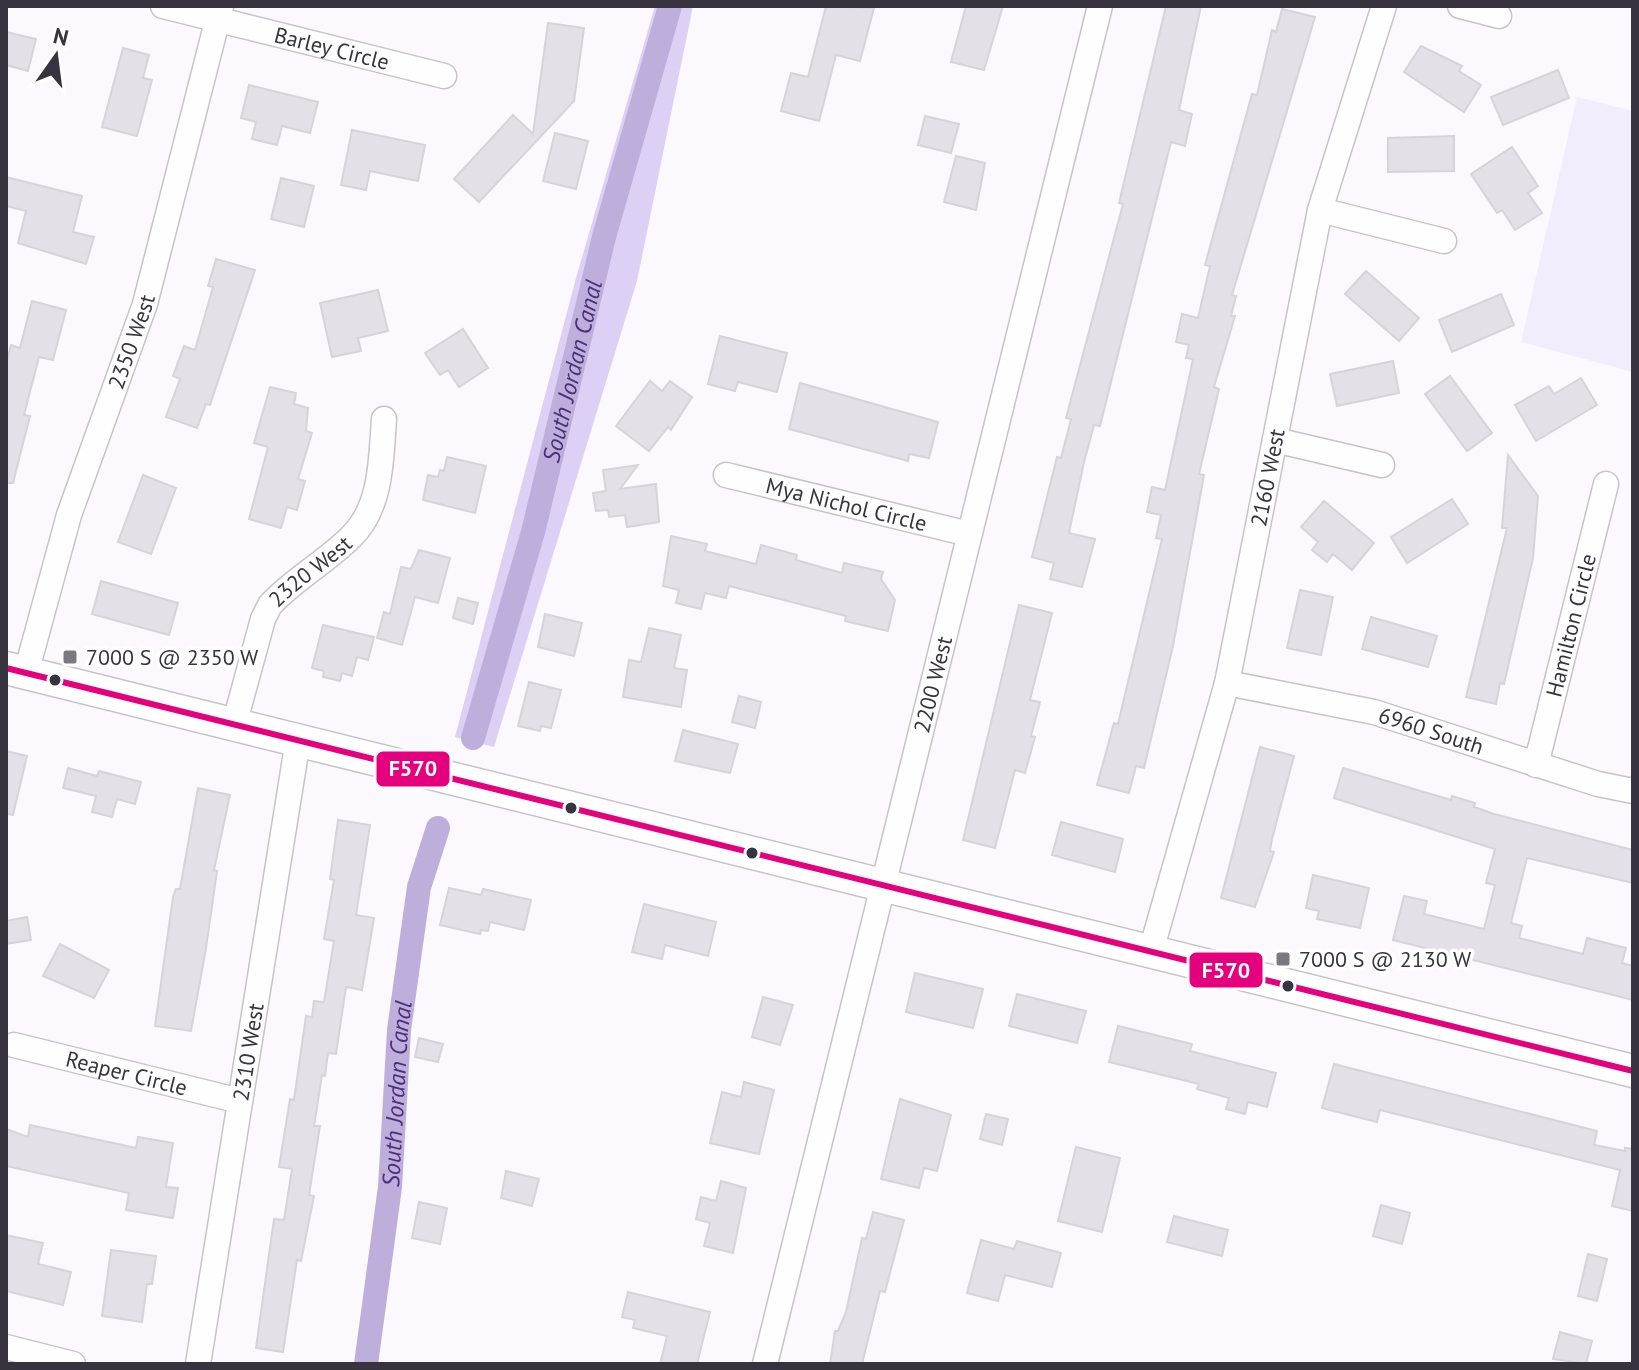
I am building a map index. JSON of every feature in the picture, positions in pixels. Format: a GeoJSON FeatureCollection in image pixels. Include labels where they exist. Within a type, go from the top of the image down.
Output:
{"type":"FeatureCollection","features":[{"type":"Feature","properties":{"kind":"main road"},"geometry":{"type":"LineString","coordinates":[[16,671],[1633,1071]]}},
{"type":"Feature","properties":{"kind":"street","name":"Barley Circle"},"geometry":{"type":"LineString","coordinates":[[163,6],[219,13],[444,76]]}},
{"type":"Feature","properties":{"kind":"street","name":"2200 West"},"geometry":{"type":"LineString","coordinates":[[765,1364],[1100,6]]}},
{"type":"Feature","properties":{"kind":"street","name":"2160 West"},"geometry":{"type":"LineString","coordinates":[[1151,951],[1227,683],[1320,210],[1384,6]]}},
{"type":"Feature","properties":{"kind":"street"},"geometry":{"type":"LineString","coordinates":[[1460,6],[1499,16]]}},
{"type":"Feature","properties":{"kind":"street","name":"2350 West"},"geometry":{"type":"LineString","coordinates":[[16,671],[149,289],[219,13]]}},
{"type":"Feature","properties":{"kind":"street"},"geometry":{"type":"LineString","coordinates":[[1320,210],[1444,241]]}},
{"type":"Feature","properties":{"kind":"street","name":"2320 West"},"geometry":{"type":"LineString","coordinates":[[234,725],[263,619],[270,605],[352,537],[369,510],[381,465],[384,419]]}},
{"type":"Feature","properties":{"kind":"street"},"geometry":{"type":"LineString","coordinates":[[1275,440],[1382,465]]}},
{"type":"Feature","properties":{"kind":"street","name":"Mya Nichol Circle"},"geometry":{"type":"LineString","coordinates":[[726,475],[969,534]]}},
{"type":"Feature","properties":{"kind":"street","name":"Hamilton Circle"},"geometry":{"type":"LineString","coordinates":[[1536,765],[1606,484]]}},
{"type":"Feature","properties":{"kind":"street","name":"6960 South"},"geometry":{"type":"LineString","coordinates":[[1227,683],[1374,712],[1536,765],[1633,791]]}},
{"type":"Feature","properties":{"kind":"street","name":"2310 West"},"geometry":{"type":"LineString","coordinates":[[198,1364],[298,740]]}},
{"type":"Feature","properties":{"kind":"street","name":"Reaper Circle"},"geometry":{"type":"LineString","coordinates":[[14,1045],[240,1101]]}},
{"type":"Feature","properties":{"kind":"street"},"geometry":{"type":"LineString","coordinates":[[6,1347],[73,1364]]}},
{"type":"Feature","properties":{"kind":"shaded area"},"geometry":{"type":"Polygon","coordinates":[[[655,6],[693,6],[637,281],[494,747],[455,737],[576,278],[655,6]]]}},
{"type":"Feature","properties":{"kind":"shaded area"},"geometry":{"type":"Polygon","coordinates":[[[1577,97],[1633,111],[1633,372],[1521,342],[1577,97]]]}},
{"type":"Feature","properties":{"kind":"building"},"geometry":{"type":"Polygon","coordinates":[[[826,6],[874,8],[860,61],[836,55],[819,121],[781,111],[791,73],[808,77],[826,6]]]}},
{"type":"Feature","properties":{"kind":"building"},"geometry":{"type":"Polygon","coordinates":[[[966,6],[1003,6],[984,70],[951,62],[966,6]]]}},
{"type":"Feature","properties":{"kind":"building"},"geometry":{"type":"Polygon","coordinates":[[[1166,6],[1201,6],[1179,110],[1192,114],[1185,146],[1171,142],[1100,426],[1094,425],[1084,462],[1069,533],[1095,539],[1082,587],[1050,579],[1054,563],[1032,557],[1057,457],[1061,458],[1071,419],[1066,418],[1123,204],[1119,203],[1166,6]]]}},
{"type":"Feature","properties":{"kind":"building"},"geometry":{"type":"Polygon","coordinates":[[[1282,9],[1315,17],[1232,295],[1236,296],[1231,316],[1235,316],[1214,387],[1219,389],[1199,474],[1204,475],[1173,646],[1144,768],[1136,766],[1129,793],[1097,785],[1114,723],[1118,724],[1162,539],[1156,538],[1161,515],[1147,512],[1152,487],[1165,490],[1193,359],[1186,358],[1189,345],[1176,342],[1182,314],[1198,318],[1210,266],[1205,265],[1252,94],[1257,95],[1272,30],[1276,32],[1282,9]]]}},
{"type":"Feature","properties":{"kind":"building"},"geometry":{"type":"Polygon","coordinates":[[[548,23],[584,28],[574,101],[479,202],[454,179],[513,115],[533,134],[548,23]]]}},
{"type":"Feature","properties":{"kind":"building"},"geometry":{"type":"Polygon","coordinates":[[[6,32],[36,39],[28,71],[6,65],[6,32]]]}},
{"type":"Feature","properties":{"kind":"building"},"geometry":{"type":"Polygon","coordinates":[[[1421,46],[1462,66],[1459,71],[1481,85],[1464,112],[1404,72],[1421,46]]]}},
{"type":"Feature","properties":{"kind":"building"},"geometry":{"type":"Polygon","coordinates":[[[123,48],[149,55],[143,78],[152,80],[137,136],[102,127],[123,48]]]}},
{"type":"Feature","properties":{"kind":"building"},"geometry":{"type":"Polygon","coordinates":[[[1558,70],[1569,98],[1503,125],[1491,97],[1558,70]]]}},
{"type":"Feature","properties":{"kind":"building"},"geometry":{"type":"Polygon","coordinates":[[[249,85],[318,102],[310,133],[282,126],[277,145],[252,139],[256,122],[241,118],[249,85]]]}},
{"type":"Feature","properties":{"kind":"building"},"geometry":{"type":"Polygon","coordinates":[[[925,116],[959,124],[951,153],[918,145],[925,116]]]}},
{"type":"Feature","properties":{"kind":"building"},"geometry":{"type":"Polygon","coordinates":[[[352,130],[425,145],[418,181],[370,171],[366,190],[341,185],[352,130]]]}},
{"type":"Feature","properties":{"kind":"building"},"geometry":{"type":"Polygon","coordinates":[[[555,133],[588,141],[576,189],[543,181],[555,133]]]}},
{"type":"Feature","properties":{"kind":"building"},"geometry":{"type":"Polygon","coordinates":[[[1454,136],[1454,171],[1388,172],[1388,138],[1454,136]]]}},
{"type":"Feature","properties":{"kind":"building"},"geometry":{"type":"Polygon","coordinates":[[[1512,147],[1538,186],[1528,193],[1542,213],[1515,230],[1502,210],[1497,213],[1471,174],[1512,147]]]}},
{"type":"Feature","properties":{"kind":"building"},"geometry":{"type":"Polygon","coordinates":[[[956,156],[985,163],[976,210],[944,202],[956,156]]]}},
{"type":"Feature","properties":{"kind":"building"},"geometry":{"type":"Polygon","coordinates":[[[6,177],[82,196],[73,232],[94,237],[86,264],[18,243],[26,211],[6,206],[6,177]]]}},
{"type":"Feature","properties":{"kind":"building"},"geometry":{"type":"Polygon","coordinates":[[[281,178],[314,186],[304,227],[271,219],[281,178]]]}},
{"type":"Feature","properties":{"kind":"building"},"geometry":{"type":"Polygon","coordinates":[[[216,259],[255,270],[210,405],[206,404],[197,428],[166,417],[180,379],[173,376],[184,346],[195,350],[213,287],[208,286],[216,259]]]}},
{"type":"Feature","properties":{"kind":"building"},"geometry":{"type":"Polygon","coordinates":[[[1366,271],[1419,318],[1399,341],[1345,294],[1366,271]]]}},
{"type":"Feature","properties":{"kind":"building"},"geometry":{"type":"Polygon","coordinates":[[[378,290],[388,331],[358,338],[361,351],[332,357],[320,303],[378,290]]]}},
{"type":"Feature","properties":{"kind":"building"},"geometry":{"type":"Polygon","coordinates":[[[1501,294],[1514,325],[1452,352],[1439,320],[1501,294]]]}},
{"type":"Feature","properties":{"kind":"building"},"geometry":{"type":"Polygon","coordinates":[[[32,301],[66,310],[53,360],[39,357],[24,415],[30,416],[13,483],[6,483],[6,365],[11,345],[20,348],[32,301]]]}},
{"type":"Feature","properties":{"kind":"building"},"geometry":{"type":"Polygon","coordinates":[[[463,329],[488,368],[459,387],[448,370],[440,375],[425,353],[463,329]]]}},
{"type":"Feature","properties":{"kind":"building"},"geometry":{"type":"Polygon","coordinates":[[[720,336],[787,353],[777,392],[738,382],[735,391],[708,384],[720,336]]]}},
{"type":"Feature","properties":{"kind":"building"},"geometry":{"type":"Polygon","coordinates":[[[1393,361],[1399,393],[1337,406],[1330,374],[1393,361]]]}},
{"type":"Feature","properties":{"kind":"building"},"geometry":{"type":"Polygon","coordinates":[[[1450,376],[1492,433],[1467,451],[1425,394],[1450,376]]]}},
{"type":"Feature","properties":{"kind":"building"},"geometry":{"type":"Polygon","coordinates":[[[1581,378],[1597,405],[1536,441],[1515,405],[1549,386],[1554,394],[1581,378]]]}},
{"type":"Feature","properties":{"kind":"building"},"geometry":{"type":"Polygon","coordinates":[[[650,381],[662,391],[670,381],[692,397],[671,430],[668,427],[649,451],[616,426],[650,381]]]}},
{"type":"Feature","properties":{"kind":"building"},"geometry":{"type":"Polygon","coordinates":[[[800,383],[938,422],[929,458],[909,454],[908,461],[789,429],[800,383]]]}},
{"type":"Feature","properties":{"kind":"building"},"geometry":{"type":"Polygon","coordinates":[[[270,387],[296,393],[294,404],[308,408],[306,431],[312,433],[298,479],[305,481],[297,510],[287,507],[281,528],[249,519],[268,447],[254,443],[270,387]]]}},
{"type":"Feature","properties":{"kind":"building"},"geometry":{"type":"Polygon","coordinates":[[[1508,455],[1538,496],[1533,558],[1504,684],[1500,683],[1496,704],[1466,697],[1507,528],[1502,528],[1508,455]]]}},
{"type":"Feature","properties":{"kind":"building"},"geometry":{"type":"Polygon","coordinates":[[[447,457],[486,466],[475,513],[423,500],[428,475],[438,477],[440,470],[444,471],[447,457]]]}},
{"type":"Feature","properties":{"kind":"building"},"geometry":{"type":"Polygon","coordinates":[[[638,465],[620,489],[656,484],[659,522],[627,527],[625,515],[609,517],[608,510],[596,511],[593,493],[606,491],[603,470],[638,465]]]}},
{"type":"Feature","properties":{"kind":"building"},"geometry":{"type":"Polygon","coordinates":[[[143,475],[176,488],[151,554],[118,542],[143,475]]]}},
{"type":"Feature","properties":{"kind":"building"},"geometry":{"type":"Polygon","coordinates":[[[1452,499],[1468,524],[1407,563],[1391,537],[1452,499]]]}},
{"type":"Feature","properties":{"kind":"building"},"geometry":{"type":"Polygon","coordinates":[[[1324,501],[1374,543],[1352,570],[1333,554],[1327,562],[1312,550],[1318,542],[1301,527],[1324,501]]]}},
{"type":"Feature","properties":{"kind":"building"},"geometry":{"type":"Polygon","coordinates":[[[671,536],[707,544],[705,551],[756,564],[761,545],[797,555],[796,560],[842,573],[844,563],[883,572],[881,579],[895,600],[888,631],[845,621],[846,616],[729,586],[726,598],[705,593],[701,609],[676,603],[679,590],[663,586],[671,536]]]}},
{"type":"Feature","properties":{"kind":"building"},"geometry":{"type":"Polygon","coordinates":[[[419,550],[450,558],[438,603],[415,597],[402,645],[377,638],[384,612],[390,614],[401,567],[411,569],[419,550]]]}},
{"type":"Feature","properties":{"kind":"building"},"geometry":{"type":"Polygon","coordinates":[[[101,581],[178,603],[169,635],[92,614],[101,581]]]}},
{"type":"Feature","properties":{"kind":"building"},"geometry":{"type":"Polygon","coordinates":[[[1300,590],[1333,597],[1321,655],[1287,648],[1300,590]]]}},
{"type":"Feature","properties":{"kind":"building"},"geometry":{"type":"Polygon","coordinates":[[[458,598],[478,603],[473,624],[453,618],[458,598]]]}},
{"type":"Feature","properties":{"kind":"building"},"geometry":{"type":"Polygon","coordinates":[[[1019,605],[1052,613],[1030,700],[1040,702],[1031,736],[1035,737],[1025,773],[1015,770],[995,848],[963,840],[1019,605]]]}},
{"type":"Feature","properties":{"kind":"building"},"geometry":{"type":"Polygon","coordinates":[[[545,614],[582,623],[574,656],[538,647],[545,614]]]}},
{"type":"Feature","properties":{"kind":"building"},"geometry":{"type":"Polygon","coordinates":[[[1371,617],[1437,636],[1428,667],[1362,649],[1371,617]]]}},
{"type":"Feature","properties":{"kind":"building"},"geometry":{"type":"Polygon","coordinates":[[[323,625],[374,637],[368,660],[357,657],[352,676],[342,673],[340,681],[323,677],[324,671],[312,668],[323,625]]]}},
{"type":"Feature","properties":{"kind":"building"},"geometry":{"type":"Polygon","coordinates":[[[649,628],[681,635],[674,668],[687,670],[681,707],[623,697],[629,660],[641,662],[649,628]]]}},
{"type":"Feature","properties":{"kind":"building"},"geometry":{"type":"Polygon","coordinates":[[[529,682],[561,690],[551,728],[541,726],[540,731],[518,726],[529,682]]]}},
{"type":"Feature","properties":{"kind":"building"},"geometry":{"type":"Polygon","coordinates":[[[739,696],[761,702],[755,728],[732,722],[739,696]]]}},
{"type":"Feature","properties":{"kind":"building"},"geometry":{"type":"Polygon","coordinates":[[[683,730],[738,744],[730,773],[675,761],[683,730]]]}},
{"type":"Feature","properties":{"kind":"building"},"geometry":{"type":"Polygon","coordinates":[[[1260,747],[1294,756],[1272,839],[1270,851],[1274,852],[1255,907],[1221,898],[1260,747]]]}},
{"type":"Feature","properties":{"kind":"building"},"geometry":{"type":"Polygon","coordinates":[[[6,751],[27,756],[13,815],[6,814],[6,751]]]}},
{"type":"Feature","properties":{"kind":"building"},"geometry":{"type":"Polygon","coordinates":[[[68,768],[97,776],[99,771],[141,782],[135,804],[117,799],[112,817],[92,812],[96,796],[63,788],[68,768]]]}},
{"type":"Feature","properties":{"kind":"building"},"geometry":{"type":"Polygon","coordinates":[[[1343,768],[1451,800],[1452,796],[1475,803],[1474,807],[1494,814],[1633,850],[1633,883],[1527,858],[1511,923],[1522,926],[1519,938],[1583,954],[1587,938],[1626,948],[1622,963],[1633,966],[1633,1000],[1393,940],[1404,896],[1427,901],[1424,914],[1484,929],[1495,885],[1486,883],[1495,849],[1334,798],[1343,768]]]}},
{"type":"Feature","properties":{"kind":"building"},"geometry":{"type":"Polygon","coordinates":[[[198,788],[230,795],[214,870],[217,871],[206,948],[191,1031],[155,1026],[173,897],[176,889],[180,889],[198,788]]]}},
{"type":"Feature","properties":{"kind":"building"},"geometry":{"type":"Polygon","coordinates":[[[338,820],[370,825],[356,915],[374,918],[362,990],[346,987],[336,1054],[328,1053],[325,1076],[322,1075],[314,1126],[320,1126],[309,1195],[314,1196],[301,1261],[297,1260],[283,1352],[256,1348],[274,1219],[284,1220],[292,1169],[279,1167],[290,1099],[294,1100],[306,1016],[312,1017],[314,1001],[324,1002],[334,941],[324,939],[334,880],[330,879],[338,820]]]}},
{"type":"Feature","properties":{"kind":"building"},"geometry":{"type":"Polygon","coordinates":[[[1061,822],[1123,839],[1115,872],[1052,855],[1061,822]]]}},
{"type":"Feature","properties":{"kind":"building"},"geometry":{"type":"Polygon","coordinates":[[[1313,875],[1369,888],[1360,928],[1317,919],[1319,911],[1306,908],[1313,875]]]}},
{"type":"Feature","properties":{"kind":"building"},"geometry":{"type":"Polygon","coordinates":[[[449,888],[481,895],[483,889],[531,900],[524,930],[490,922],[488,931],[481,930],[480,934],[440,925],[449,888]]]}},
{"type":"Feature","properties":{"kind":"building"},"geometry":{"type":"Polygon","coordinates":[[[644,904],[716,922],[708,956],[665,945],[662,959],[632,952],[644,904]]]}},
{"type":"Feature","properties":{"kind":"building"},"geometry":{"type":"Polygon","coordinates":[[[27,917],[31,940],[6,944],[6,921],[27,917]]]}},
{"type":"Feature","properties":{"kind":"building"},"geometry":{"type":"Polygon","coordinates":[[[60,944],[109,970],[94,998],[43,976],[60,944]]]}},
{"type":"Feature","properties":{"kind":"building"},"geometry":{"type":"Polygon","coordinates":[[[915,973],[983,989],[973,1028],[906,1012],[915,973]]]}},
{"type":"Feature","properties":{"kind":"building"},"geometry":{"type":"Polygon","coordinates":[[[1017,994],[1086,1011],[1077,1043],[1009,1026],[1017,994]]]}},
{"type":"Feature","properties":{"kind":"building"},"geometry":{"type":"Polygon","coordinates":[[[763,997],[793,1005],[780,1045],[752,1037],[763,997]]]}},
{"type":"Feature","properties":{"kind":"building"},"geometry":{"type":"Polygon","coordinates":[[[1118,1026],[1192,1044],[1190,1051],[1276,1073],[1267,1107],[1248,1102],[1245,1114],[1226,1109],[1229,1098],[1197,1089],[1199,1084],[1109,1062],[1118,1026]]]}},
{"type":"Feature","properties":{"kind":"building"},"geometry":{"type":"Polygon","coordinates":[[[419,1038],[443,1044],[438,1062],[415,1057],[419,1038]]]}},
{"type":"Feature","properties":{"kind":"building"},"geometry":{"type":"Polygon","coordinates":[[[1334,1064],[1597,1131],[1594,1145],[1625,1151],[1625,1148],[1633,1149],[1633,1211],[1612,1206],[1620,1170],[1380,1110],[1377,1122],[1322,1108],[1334,1064]]]}},
{"type":"Feature","properties":{"kind":"building"},"geometry":{"type":"Polygon","coordinates":[[[744,1082],[774,1090],[759,1154],[710,1143],[722,1092],[741,1097],[744,1082]]]}},
{"type":"Feature","properties":{"kind":"building"},"geometry":{"type":"Polygon","coordinates":[[[900,1099],[951,1115],[937,1171],[924,1168],[919,1188],[881,1179],[900,1099]]]}},
{"type":"Feature","properties":{"kind":"building"},"geometry":{"type":"Polygon","coordinates":[[[986,1114],[1008,1119],[1002,1145],[980,1139],[986,1114]]]}},
{"type":"Feature","properties":{"kind":"building"},"geometry":{"type":"Polygon","coordinates":[[[30,1125],[136,1148],[138,1137],[173,1143],[166,1187],[178,1188],[173,1218],[126,1210],[129,1193],[6,1166],[6,1129],[28,1137],[30,1125]]]}},
{"type":"Feature","properties":{"kind":"building"},"geometry":{"type":"Polygon","coordinates":[[[1076,1147],[1120,1158],[1102,1232],[1058,1221],[1076,1147]]]}},
{"type":"Feature","properties":{"kind":"building"},"geometry":{"type":"Polygon","coordinates":[[[506,1171],[539,1179],[532,1206],[501,1198],[506,1171]]]}},
{"type":"Feature","properties":{"kind":"building"},"geometry":{"type":"Polygon","coordinates":[[[721,1181],[746,1188],[733,1253],[704,1246],[710,1223],[696,1219],[701,1197],[716,1201],[721,1181]]]}},
{"type":"Feature","properties":{"kind":"building"},"geometry":{"type":"Polygon","coordinates":[[[419,1202],[447,1208],[440,1244],[412,1238],[419,1202]]]}},
{"type":"Feature","properties":{"kind":"building"},"geometry":{"type":"Polygon","coordinates":[[[1381,1205],[1410,1213],[1402,1244],[1373,1236],[1381,1205]]]}},
{"type":"Feature","properties":{"kind":"building"},"geometry":{"type":"Polygon","coordinates":[[[873,1212],[904,1220],[885,1292],[880,1291],[862,1364],[830,1364],[835,1331],[838,1331],[846,1312],[862,1238],[866,1239],[873,1212]]]}},
{"type":"Feature","properties":{"kind":"building"},"geometry":{"type":"Polygon","coordinates":[[[1174,1216],[1228,1230],[1222,1256],[1167,1242],[1174,1216]]]}},
{"type":"Feature","properties":{"kind":"building"},"geometry":{"type":"Polygon","coordinates":[[[6,1235],[43,1243],[38,1264],[71,1272],[63,1305],[6,1291],[6,1235]]]}},
{"type":"Feature","properties":{"kind":"building"},"geometry":{"type":"Polygon","coordinates":[[[981,1240],[1014,1249],[1017,1241],[1061,1253],[1052,1287],[1005,1275],[998,1301],[967,1293],[981,1240]]]}},
{"type":"Feature","properties":{"kind":"building"},"geometry":{"type":"Polygon","coordinates":[[[111,1250],[156,1256],[152,1284],[147,1284],[142,1322],[102,1316],[111,1250]]]}},
{"type":"Feature","properties":{"kind":"building"},"geometry":{"type":"Polygon","coordinates":[[[1588,1254],[1607,1259],[1597,1301],[1578,1296],[1588,1254]]]}},
{"type":"Feature","properties":{"kind":"building"},"geometry":{"type":"Polygon","coordinates":[[[628,1292],[710,1312],[697,1364],[660,1364],[667,1336],[633,1328],[635,1320],[622,1317],[628,1292]]]}},
{"type":"Feature","properties":{"kind":"building"},"geometry":{"type":"Polygon","coordinates":[[[1560,1332],[1592,1341],[1586,1364],[1553,1359],[1560,1332]]]}},
{"type":"Feature","properties":{"kind":"waterway","name":"South Jordan Canal"},"geometry":{"type":"LineString","coordinates":[[473,738],[533,532],[604,237],[670,6]]}},
{"type":"Feature","properties":{"kind":"waterway","name":"South Jordan Canal"},"geometry":{"type":"LineString","coordinates":[[366,1364],[390,1187],[399,1030],[419,887],[438,828]]}},
{"type":"Feature","properties":{"kind":"transit line","name":"F570"},"geometry":{"type":"LineString","coordinates":[[6,668],[1633,1071]]}},
{"type":"Feature","properties":{"kind":"place","name":"7000 S @ 2350 W"},"geometry":{"type":"Point","coordinates":[70,657]}},
{"type":"Feature","properties":{"kind":"place","name":"7000 S @ 2130 W"},"geometry":{"type":"Point","coordinates":[1283,959]}}]}
